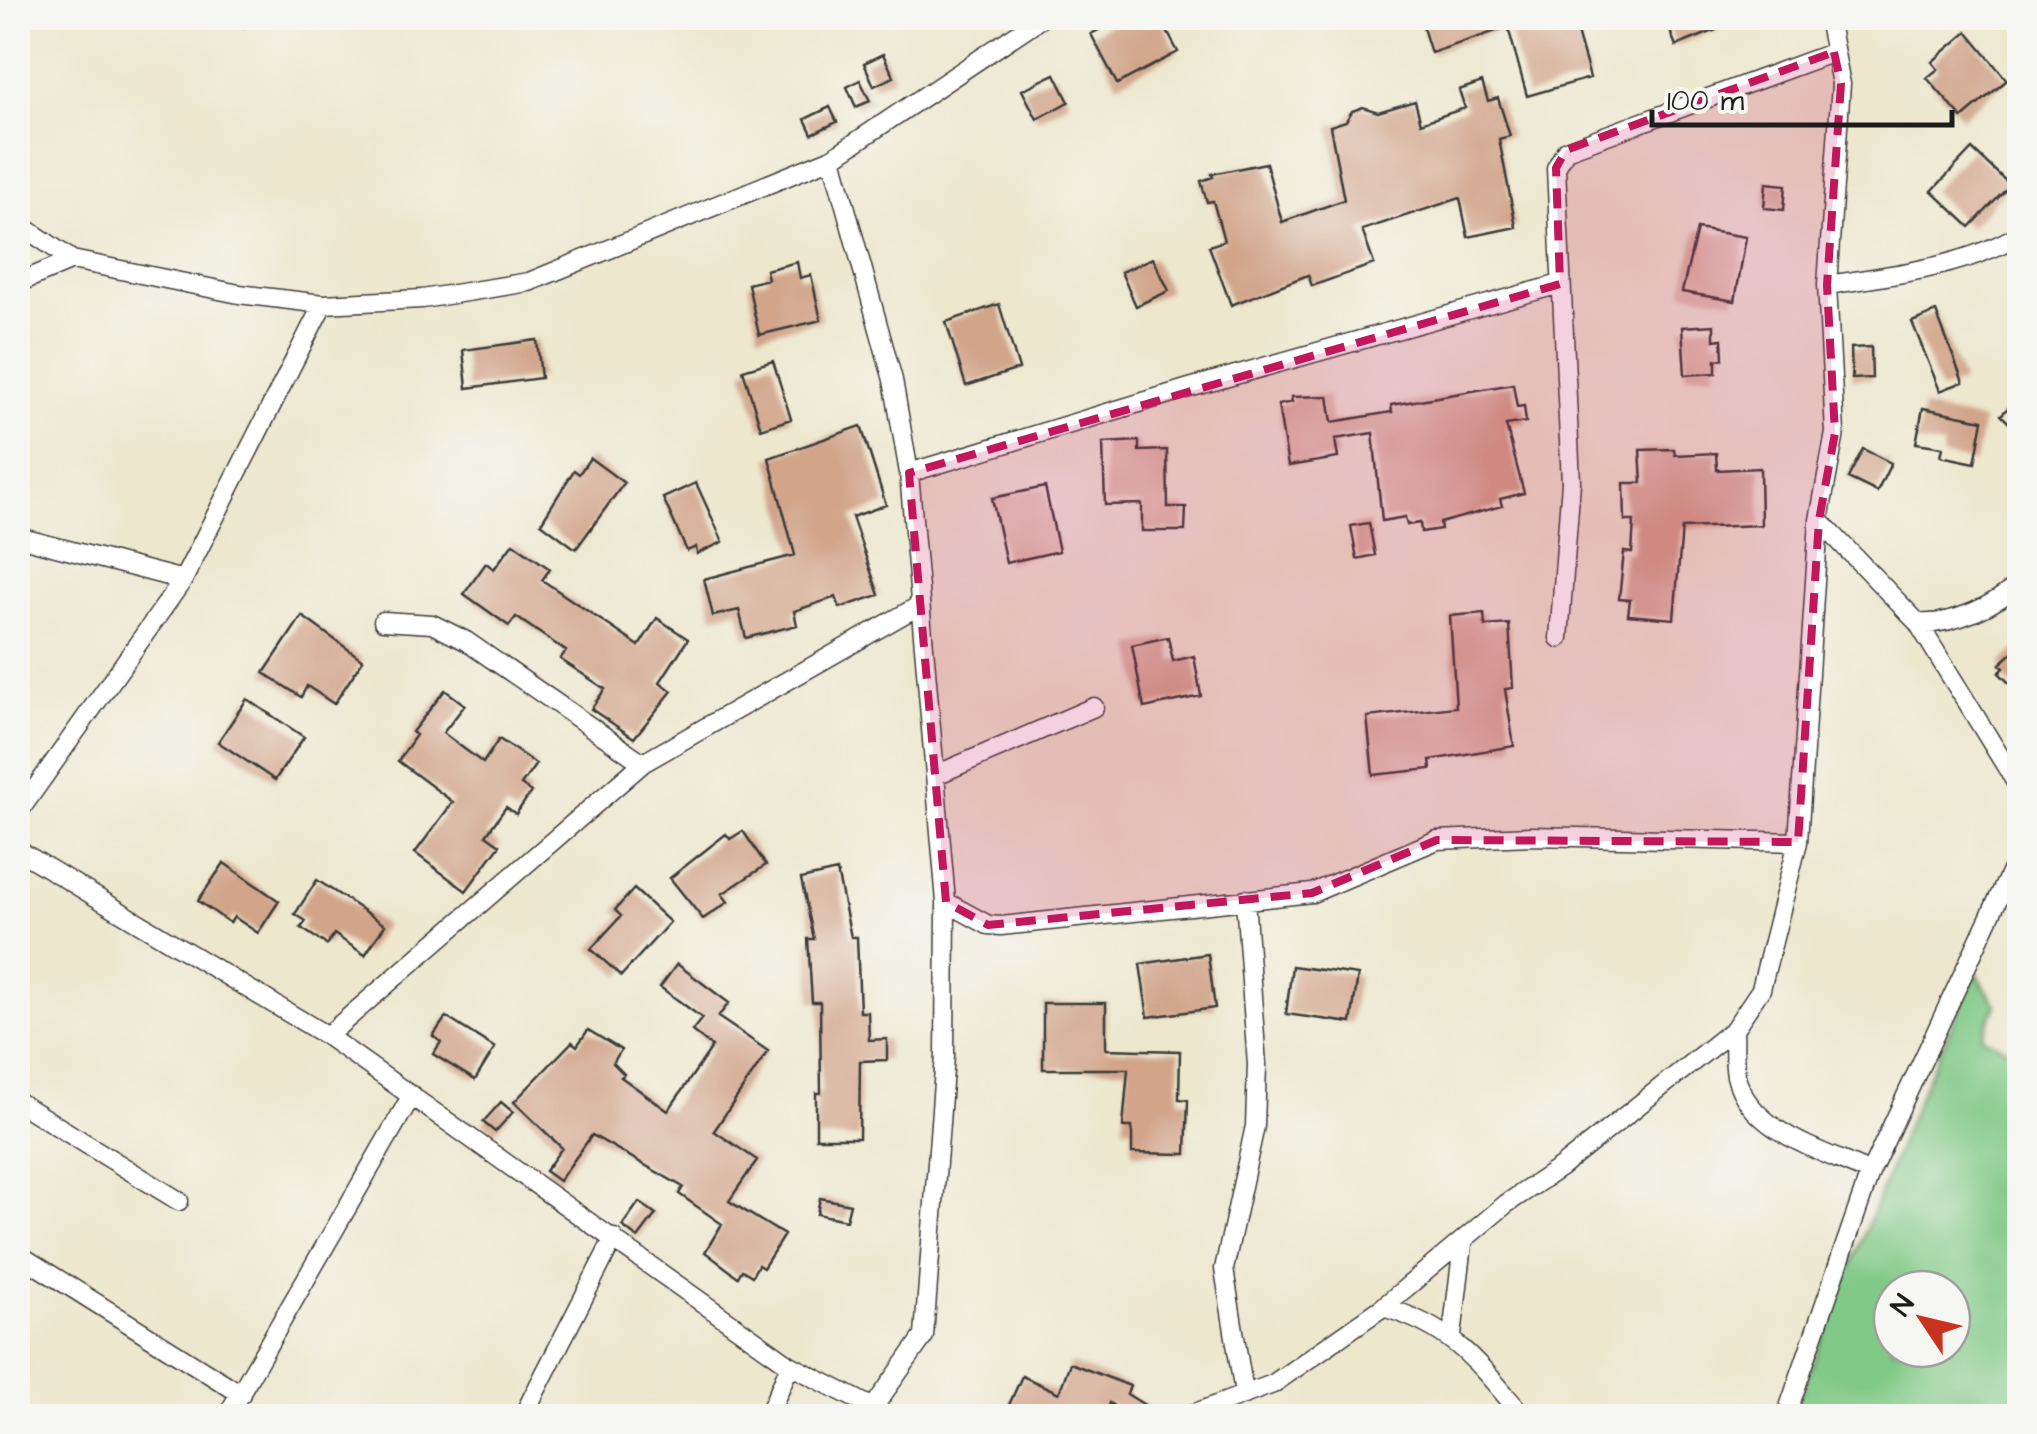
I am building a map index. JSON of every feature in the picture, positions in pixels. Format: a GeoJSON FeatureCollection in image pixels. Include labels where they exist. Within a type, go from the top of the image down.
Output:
{"type":"FeatureCollection","features":[{"type":"Feature","properties":{"kind":"street"},"geometry":{"type":"LineString","coordinates":[[20,233],[72,260],[239,294],[323,304],[422,300],[529,282],[832,158],[1012,25],[1041,18]]}},
{"type":"Feature","properties":{"kind":"street"},"geometry":{"type":"LineString","coordinates":[[1187,1416],[1274,1384],[1383,1307],[1463,1244],[1506,1204],[1734,1029],[1767,976],[1798,842],[1819,520],[1835,433],[1827,285],[1841,84],[1828,18]]}},
{"type":"Feature","properties":{"kind":"street"},"geometry":{"type":"LineString","coordinates":[[1560,638],[1571,482],[1556,168],[1566,150],[1834,52]]}},
{"type":"Feature","properties":{"kind":"street"},"geometry":{"type":"LineString","coordinates":[[18,850],[327,1036],[790,1365],[881,1412],[924,1336],[945,1056],[946,902],[909,473],[893,380],[832,158]]}},
{"type":"Feature","properties":{"kind":"street"},"geometry":{"type":"LineString","coordinates":[[1827,285],[1902,274],[1992,250],[2020,234]]}},
{"type":"Feature","properties":{"kind":"street"},"geometry":{"type":"LineString","coordinates":[[18,282],[72,260]]}},
{"type":"Feature","properties":{"kind":"street"},"geometry":{"type":"LineString","coordinates":[[909,473],[1189,388],[1560,284]]}},
{"type":"Feature","properties":{"kind":"street"},"geometry":{"type":"LineString","coordinates":[[18,813],[183,580],[323,304]]}},
{"type":"Feature","properties":{"kind":"street"},"geometry":{"type":"LineString","coordinates":[[1819,520],[1918,623],[2020,789]]}},
{"type":"Feature","properties":{"kind":"street"},"geometry":{"type":"LineString","coordinates":[[18,536],[183,580]]}},
{"type":"Feature","properties":{"kind":"street"},"geometry":{"type":"LineString","coordinates":[[1918,623],[1931,624],[2000,601],[2020,582]]}},
{"type":"Feature","properties":{"kind":"street"},"geometry":{"type":"LineString","coordinates":[[327,1036],[643,764],[920,605]]}},
{"type":"Feature","properties":{"kind":"street"},"geometry":{"type":"LineString","coordinates":[[383,621],[432,624],[466,641],[643,764]]}},
{"type":"Feature","properties":{"kind":"street"},"geometry":{"type":"LineString","coordinates":[[936,774],[1094,707]]}},
{"type":"Feature","properties":{"kind":"street"},"geometry":{"type":"LineString","coordinates":[[946,902],[988,925],[1001,926],[1312,893],[1437,840],[1532,836],[1798,842]]}},
{"type":"Feature","properties":{"kind":"street"},"geometry":{"type":"LineString","coordinates":[[1786,1416],[1870,1173],[2020,852]]}},
{"type":"Feature","properties":{"kind":"street"},"geometry":{"type":"LineString","coordinates":[[1244,1394],[1224,1269],[1255,1126],[1257,1065],[1245,899]]}},
{"type":"Feature","properties":{"kind":"street"},"geometry":{"type":"LineString","coordinates":[[1734,1029],[1736,1076],[1751,1107],[1782,1132],[1870,1173]]}},
{"type":"Feature","properties":{"kind":"street"},"geometry":{"type":"LineString","coordinates":[[227,1416],[412,1095]]}},
{"type":"Feature","properties":{"kind":"street"},"geometry":{"type":"LineString","coordinates":[[18,1102],[179,1202]]}},
{"type":"Feature","properties":{"kind":"street"},"geometry":{"type":"LineString","coordinates":[[523,1416],[614,1238]]}},
{"type":"Feature","properties":{"kind":"street"},"geometry":{"type":"LineString","coordinates":[[1452,1336],[1463,1244]]}},
{"type":"Feature","properties":{"kind":"street"},"geometry":{"type":"LineString","coordinates":[[18,1254],[241,1394]]}},
{"type":"Feature","properties":{"kind":"street"},"geometry":{"type":"LineString","coordinates":[[1383,1307],[1420,1318],[1452,1336],[1523,1416]]}},
{"type":"Feature","properties":{"kind":"street"},"geometry":{"type":"LineString","coordinates":[[768,1416],[790,1365]]}},
{"type":"Feature","properties":{"kind":"highlighted area"},"geometry":{"type":"Polygon","coordinates":[[[1834,52],[1841,84],[1827,285],[1835,433],[1819,520],[1798,842],[1437,840],[1312,893],[988,925],[946,902],[909,473],[1560,284],[1556,168],[1566,150],[1834,52]]]}},
{"type":"Feature","properties":{"kind":"green space"},"geometry":{"type":"Polygon","coordinates":[[[1976,973],[1996,1005],[1982,1037],[2019,1055],[2019,1118],[2009,1146],[2020,1152],[2019,1416],[1792,1416],[1916,1103],[1976,973]]]}},
{"type":"Feature","properties":{"kind":"building"},"geometry":{"type":"Polygon","coordinates":[[[1122,18],[1160,18],[1178,52],[1117,84],[1091,34],[1122,18]]]}},
{"type":"Feature","properties":{"kind":"building"},"geometry":{"type":"Polygon","coordinates":[[[1420,18],[1573,18],[1590,78],[1527,96],[1508,27],[1431,53],[1420,18]]]}},
{"type":"Feature","properties":{"kind":"building"},"geometry":{"type":"Polygon","coordinates":[[[1665,18],[1746,18],[1676,46],[1665,18]]]}},
{"type":"Feature","properties":{"kind":"building"},"geometry":{"type":"Polygon","coordinates":[[[1967,32],[2007,80],[1962,118],[1927,78],[1938,69],[1932,62],[1967,32]]]}},
{"type":"Feature","properties":{"kind":"building"},"geometry":{"type":"Polygon","coordinates":[[[883,54],[894,77],[874,86],[864,63],[883,54]]]}},
{"type":"Feature","properties":{"kind":"building"},"geometry":{"type":"Polygon","coordinates":[[[1055,74],[1069,102],[1037,119],[1022,90],[1055,74]]]}},
{"type":"Feature","properties":{"kind":"building"},"geometry":{"type":"Polygon","coordinates":[[[860,80],[870,101],[856,107],[847,87],[860,80]]]}},
{"type":"Feature","properties":{"kind":"building"},"geometry":{"type":"Polygon","coordinates":[[[1482,82],[1488,101],[1498,98],[1510,136],[1499,139],[1516,227],[1468,237],[1460,198],[1362,230],[1374,264],[1312,286],[1308,275],[1231,305],[1209,246],[1224,241],[1213,201],[1207,202],[1201,181],[1213,177],[1212,174],[1266,163],[1282,222],[1344,200],[1330,126],[1346,121],[1352,111],[1363,107],[1378,112],[1415,101],[1421,123],[1465,108],[1459,90],[1482,82]]]}},
{"type":"Feature","properties":{"kind":"building"},"geometry":{"type":"Polygon","coordinates":[[[830,107],[837,122],[812,134],[805,119],[830,107]]]}},
{"type":"Feature","properties":{"kind":"building"},"geometry":{"type":"Polygon","coordinates":[[[1972,149],[2010,185],[1970,227],[1932,191],[1972,149]]]}},
{"type":"Feature","properties":{"kind":"building"},"geometry":{"type":"Polygon","coordinates":[[[1766,183],[1786,185],[1784,210],[1764,208],[1766,183]]]}},
{"type":"Feature","properties":{"kind":"building"},"geometry":{"type":"Polygon","coordinates":[[[1697,229],[1746,237],[1735,301],[1682,292],[1697,229]]]}},
{"type":"Feature","properties":{"kind":"building"},"geometry":{"type":"Polygon","coordinates":[[[1153,258],[1169,291],[1136,306],[1121,272],[1153,258]]]}},
{"type":"Feature","properties":{"kind":"building"},"geometry":{"type":"Polygon","coordinates":[[[797,262],[800,278],[811,275],[821,320],[759,335],[748,284],[768,279],[766,270],[797,262]]]}},
{"type":"Feature","properties":{"kind":"building"},"geometry":{"type":"Polygon","coordinates":[[[999,304],[1019,369],[966,386],[946,322],[999,304]]]}},
{"type":"Feature","properties":{"kind":"building"},"geometry":{"type":"Polygon","coordinates":[[[1936,312],[1963,382],[1940,391],[1912,322],[1936,312]]]}},
{"type":"Feature","properties":{"kind":"building"},"geometry":{"type":"Polygon","coordinates":[[[1714,325],[1714,340],[1722,339],[1723,359],[1716,360],[1716,373],[1685,375],[1682,327],[1714,325]]]}},
{"type":"Feature","properties":{"kind":"building"},"geometry":{"type":"Polygon","coordinates":[[[537,340],[541,378],[467,388],[463,350],[537,340]]]}},
{"type":"Feature","properties":{"kind":"building"},"geometry":{"type":"Polygon","coordinates":[[[1871,347],[1872,378],[1852,379],[1851,348],[1871,347]]]}},
{"type":"Feature","properties":{"kind":"building"},"geometry":{"type":"Polygon","coordinates":[[[773,361],[791,419],[761,429],[743,370],[773,361]]]}},
{"type":"Feature","properties":{"kind":"building"},"geometry":{"type":"Polygon","coordinates":[[[1513,384],[1517,407],[1524,406],[1526,422],[1506,425],[1524,493],[1500,499],[1502,506],[1440,523],[1441,529],[1421,532],[1420,523],[1407,525],[1405,517],[1382,521],[1373,433],[1335,439],[1338,458],[1288,466],[1278,405],[1292,402],[1291,397],[1328,396],[1332,422],[1392,412],[1391,405],[1513,384]]]}},
{"type":"Feature","properties":{"kind":"building"},"geometry":{"type":"Polygon","coordinates":[[[2020,396],[2020,434],[2001,415],[2020,396]]]}},
{"type":"Feature","properties":{"kind":"building"},"geometry":{"type":"Polygon","coordinates":[[[1923,408],[1983,420],[1975,463],[1941,456],[1943,447],[1916,443],[1923,408]]]}},
{"type":"Feature","properties":{"kind":"building"},"geometry":{"type":"Polygon","coordinates":[[[861,426],[886,505],[852,517],[879,595],[840,608],[836,597],[794,611],[797,625],[746,638],[739,610],[713,616],[704,579],[795,555],[769,458],[861,426]]]}},
{"type":"Feature","properties":{"kind":"building"},"geometry":{"type":"Polygon","coordinates":[[[1139,441],[1139,451],[1167,450],[1168,507],[1186,507],[1185,531],[1142,531],[1142,504],[1105,505],[1103,443],[1139,441]]]}},
{"type":"Feature","properties":{"kind":"building"},"geometry":{"type":"Polygon","coordinates":[[[1674,449],[1675,455],[1716,453],[1717,470],[1760,468],[1761,525],[1682,528],[1674,619],[1628,615],[1630,600],[1619,599],[1624,552],[1632,553],[1634,521],[1625,521],[1624,483],[1642,483],[1640,450],[1674,449]]]}},
{"type":"Feature","properties":{"kind":"building"},"geometry":{"type":"Polygon","coordinates":[[[1863,449],[1891,463],[1877,492],[1848,478],[1863,449]]]}},
{"type":"Feature","properties":{"kind":"building"},"geometry":{"type":"Polygon","coordinates":[[[590,458],[624,483],[576,549],[541,523],[574,470],[579,474],[590,458]]]}},
{"type":"Feature","properties":{"kind":"building"},"geometry":{"type":"Polygon","coordinates":[[[696,483],[723,542],[697,554],[696,547],[687,551],[663,498],[696,483]]]}},
{"type":"Feature","properties":{"kind":"building"},"geometry":{"type":"Polygon","coordinates":[[[1045,487],[1059,551],[1006,563],[992,498],[1045,487]]]}},
{"type":"Feature","properties":{"kind":"building"},"geometry":{"type":"Polygon","coordinates":[[[1369,523],[1375,555],[1357,559],[1351,526],[1369,523]]]}},
{"type":"Feature","properties":{"kind":"building"},"geometry":{"type":"Polygon","coordinates":[[[513,543],[550,569],[542,580],[639,646],[657,618],[688,639],[660,682],[672,691],[634,738],[591,709],[605,689],[560,659],[566,651],[516,617],[509,626],[464,594],[486,563],[494,569],[513,543]]]}},
{"type":"Feature","properties":{"kind":"building"},"geometry":{"type":"Polygon","coordinates":[[[1484,613],[1485,626],[1509,624],[1513,688],[1505,689],[1514,746],[1430,760],[1431,769],[1373,775],[1367,717],[1456,707],[1450,616],[1484,613]]]}},
{"type":"Feature","properties":{"kind":"building"},"geometry":{"type":"Polygon","coordinates":[[[302,616],[363,660],[334,704],[307,686],[301,697],[264,673],[302,616]]]}},
{"type":"Feature","properties":{"kind":"building"},"geometry":{"type":"Polygon","coordinates":[[[1168,637],[1173,661],[1194,656],[1201,696],[1144,708],[1132,645],[1168,637]]]}},
{"type":"Feature","properties":{"kind":"building"},"geometry":{"type":"Polygon","coordinates":[[[2020,646],[2020,694],[1999,673],[2004,668],[2000,664],[2020,646]]]}},
{"type":"Feature","properties":{"kind":"building"},"geometry":{"type":"Polygon","coordinates":[[[445,690],[465,705],[443,733],[483,763],[499,739],[536,764],[521,785],[531,792],[516,814],[506,807],[486,835],[500,845],[466,891],[415,853],[453,802],[398,761],[416,735],[412,732],[445,690]]]}},
{"type":"Feature","properties":{"kind":"building"},"geometry":{"type":"Polygon","coordinates":[[[247,699],[304,737],[275,780],[218,742],[247,699]]]}},
{"type":"Feature","properties":{"kind":"building"},"geometry":{"type":"Polygon","coordinates":[[[743,831],[766,865],[722,894],[728,902],[703,919],[670,878],[726,834],[730,839],[743,831]]]}},
{"type":"Feature","properties":{"kind":"building"},"geometry":{"type":"Polygon","coordinates":[[[224,863],[279,901],[258,933],[234,917],[230,923],[198,901],[224,863]]]}},
{"type":"Feature","properties":{"kind":"building"},"geometry":{"type":"Polygon","coordinates":[[[837,871],[851,937],[857,937],[860,1012],[868,1012],[869,1040],[887,1039],[887,1060],[860,1061],[859,1138],[816,1138],[816,1093],[821,1093],[820,1002],[812,1002],[808,939],[814,939],[801,879],[837,871]]]}},
{"type":"Feature","properties":{"kind":"building"},"geometry":{"type":"Polygon","coordinates":[[[317,880],[385,925],[365,955],[334,934],[327,945],[301,928],[306,921],[295,914],[317,880]]]}},
{"type":"Feature","properties":{"kind":"building"},"geometry":{"type":"Polygon","coordinates":[[[634,889],[670,922],[621,976],[591,949],[621,916],[615,910],[634,889]]]}},
{"type":"Feature","properties":{"kind":"building"},"geometry":{"type":"Polygon","coordinates":[[[1208,954],[1215,1008],[1148,1017],[1140,964],[1208,954]]]}},
{"type":"Feature","properties":{"kind":"building"},"geometry":{"type":"Polygon","coordinates":[[[677,964],[729,1003],[718,1017],[768,1051],[714,1131],[757,1160],[729,1201],[784,1235],[763,1268],[758,1265],[752,1276],[742,1270],[738,1277],[705,1252],[722,1224],[679,1194],[683,1187],[592,1135],[559,1181],[545,1171],[562,1148],[514,1102],[572,1042],[577,1046],[588,1030],[621,1050],[613,1063],[624,1074],[621,1077],[668,1111],[712,1047],[692,1031],[702,1018],[660,987],[677,964]]]}},
{"type":"Feature","properties":{"kind":"building"},"geometry":{"type":"Polygon","coordinates":[[[1292,966],[1358,975],[1351,1023],[1286,1014],[1292,966]]]}},
{"type":"Feature","properties":{"kind":"building"},"geometry":{"type":"Polygon","coordinates":[[[1043,1003],[1106,1003],[1106,1049],[1180,1051],[1179,1099],[1188,1100],[1186,1154],[1132,1153],[1132,1127],[1123,1127],[1128,1069],[1043,1069],[1043,1003]]]}},
{"type":"Feature","properties":{"kind":"building"},"geometry":{"type":"Polygon","coordinates":[[[446,1017],[495,1048],[475,1080],[433,1054],[441,1042],[433,1036],[446,1017]]]}},
{"type":"Feature","properties":{"kind":"building"},"geometry":{"type":"Polygon","coordinates":[[[501,1102],[513,1112],[495,1132],[483,1122],[501,1102]]]}},
{"type":"Feature","properties":{"kind":"building"},"geometry":{"type":"Polygon","coordinates":[[[820,1198],[850,1204],[846,1220],[817,1214],[820,1198]]]}},
{"type":"Feature","properties":{"kind":"building"},"geometry":{"type":"Polygon","coordinates":[[[639,1202],[656,1214],[638,1238],[622,1226],[639,1202]]]}},
{"type":"Feature","properties":{"kind":"building"},"geometry":{"type":"Polygon","coordinates":[[[1070,1363],[1130,1386],[1127,1394],[1162,1416],[1129,1416],[1109,1403],[1104,1416],[1004,1416],[1022,1376],[1059,1393],[1070,1363]]]}}]}
